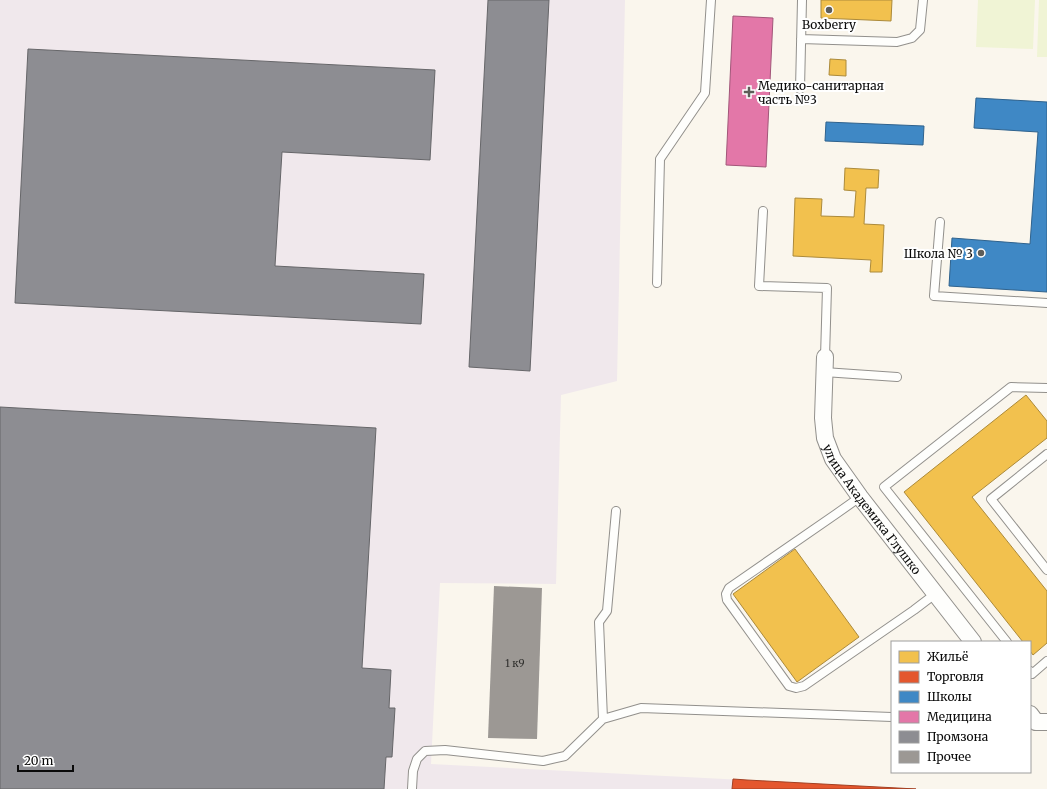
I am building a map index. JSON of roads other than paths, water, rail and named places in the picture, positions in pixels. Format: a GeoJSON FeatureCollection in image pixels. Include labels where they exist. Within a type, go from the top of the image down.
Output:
{"type":"FeatureCollection","features":[{"type":"Feature","properties":{"kind":"street","name":"улица Академика Глушко"},"geometry":{"type":"LineString","coordinates":[[824,365],[823,418],[825,438],[833,459],[934,594],[972,641]]}},
{"type":"Feature","properties":{"kind":"lane"},"geometry":{"type":"LineString","coordinates":[[657,283],[660,159],[705,93],[711,0]]}},
{"type":"Feature","properties":{"kind":"lane"},"geometry":{"type":"LineString","coordinates":[[800,89],[802,0]]}},
{"type":"Feature","properties":{"kind":"lane"},"geometry":{"type":"LineString","coordinates":[[801,39],[897,42],[912,38],[920,30],[923,0]]}},
{"type":"Feature","properties":{"kind":"lane"},"geometry":{"type":"LineString","coordinates":[[763,211],[759,286],[827,288],[824,365],[897,377]]}},
{"type":"Feature","properties":{"kind":"lane"},"geometry":{"type":"LineString","coordinates":[[940,222],[934,296],[1047,303]]}},
{"type":"Feature","properties":{"kind":"lane"},"geometry":{"type":"LineString","coordinates":[[1006,641],[884,487],[1011,387],[1047,388]]}},
{"type":"Feature","properties":{"kind":"lane"},"geometry":{"type":"LineString","coordinates":[[1047,454],[991,499],[1047,570]]}},
{"type":"Feature","properties":{"kind":"lane"},"geometry":{"type":"LineString","coordinates":[[860,497],[729,588],[726,594],[727,600],[789,686],[796,688],[804,686],[914,610],[934,594]]}},
{"type":"Feature","properties":{"kind":"lane"},"geometry":{"type":"LineString","coordinates":[[603,720],[599,622],[607,611],[616,511]]}},
{"type":"Feature","properties":{"kind":"lane"},"geometry":{"type":"LineString","coordinates":[[1031,672],[1032,674],[1047,661]]}},
{"type":"Feature","properties":{"kind":"lane"},"geometry":{"type":"LineString","coordinates":[[412,789],[413,770],[417,759],[425,751],[445,750],[543,761],[565,756],[603,720],[641,708],[891,717]]}},
{"type":"Feature","properties":{"kind":"place","name":"Boxberry"},"geometry":{"type":"Point","coordinates":[829,10]}},
{"type":"Feature","properties":{"kind":"place","name":"Медико-санитарная часть №3"},"geometry":{"type":"Point","coordinates":[749,92]}},
{"type":"Feature","properties":{"kind":"place","name":"Школа № 3"},"geometry":{"type":"Point","coordinates":[981,253]}}]}
